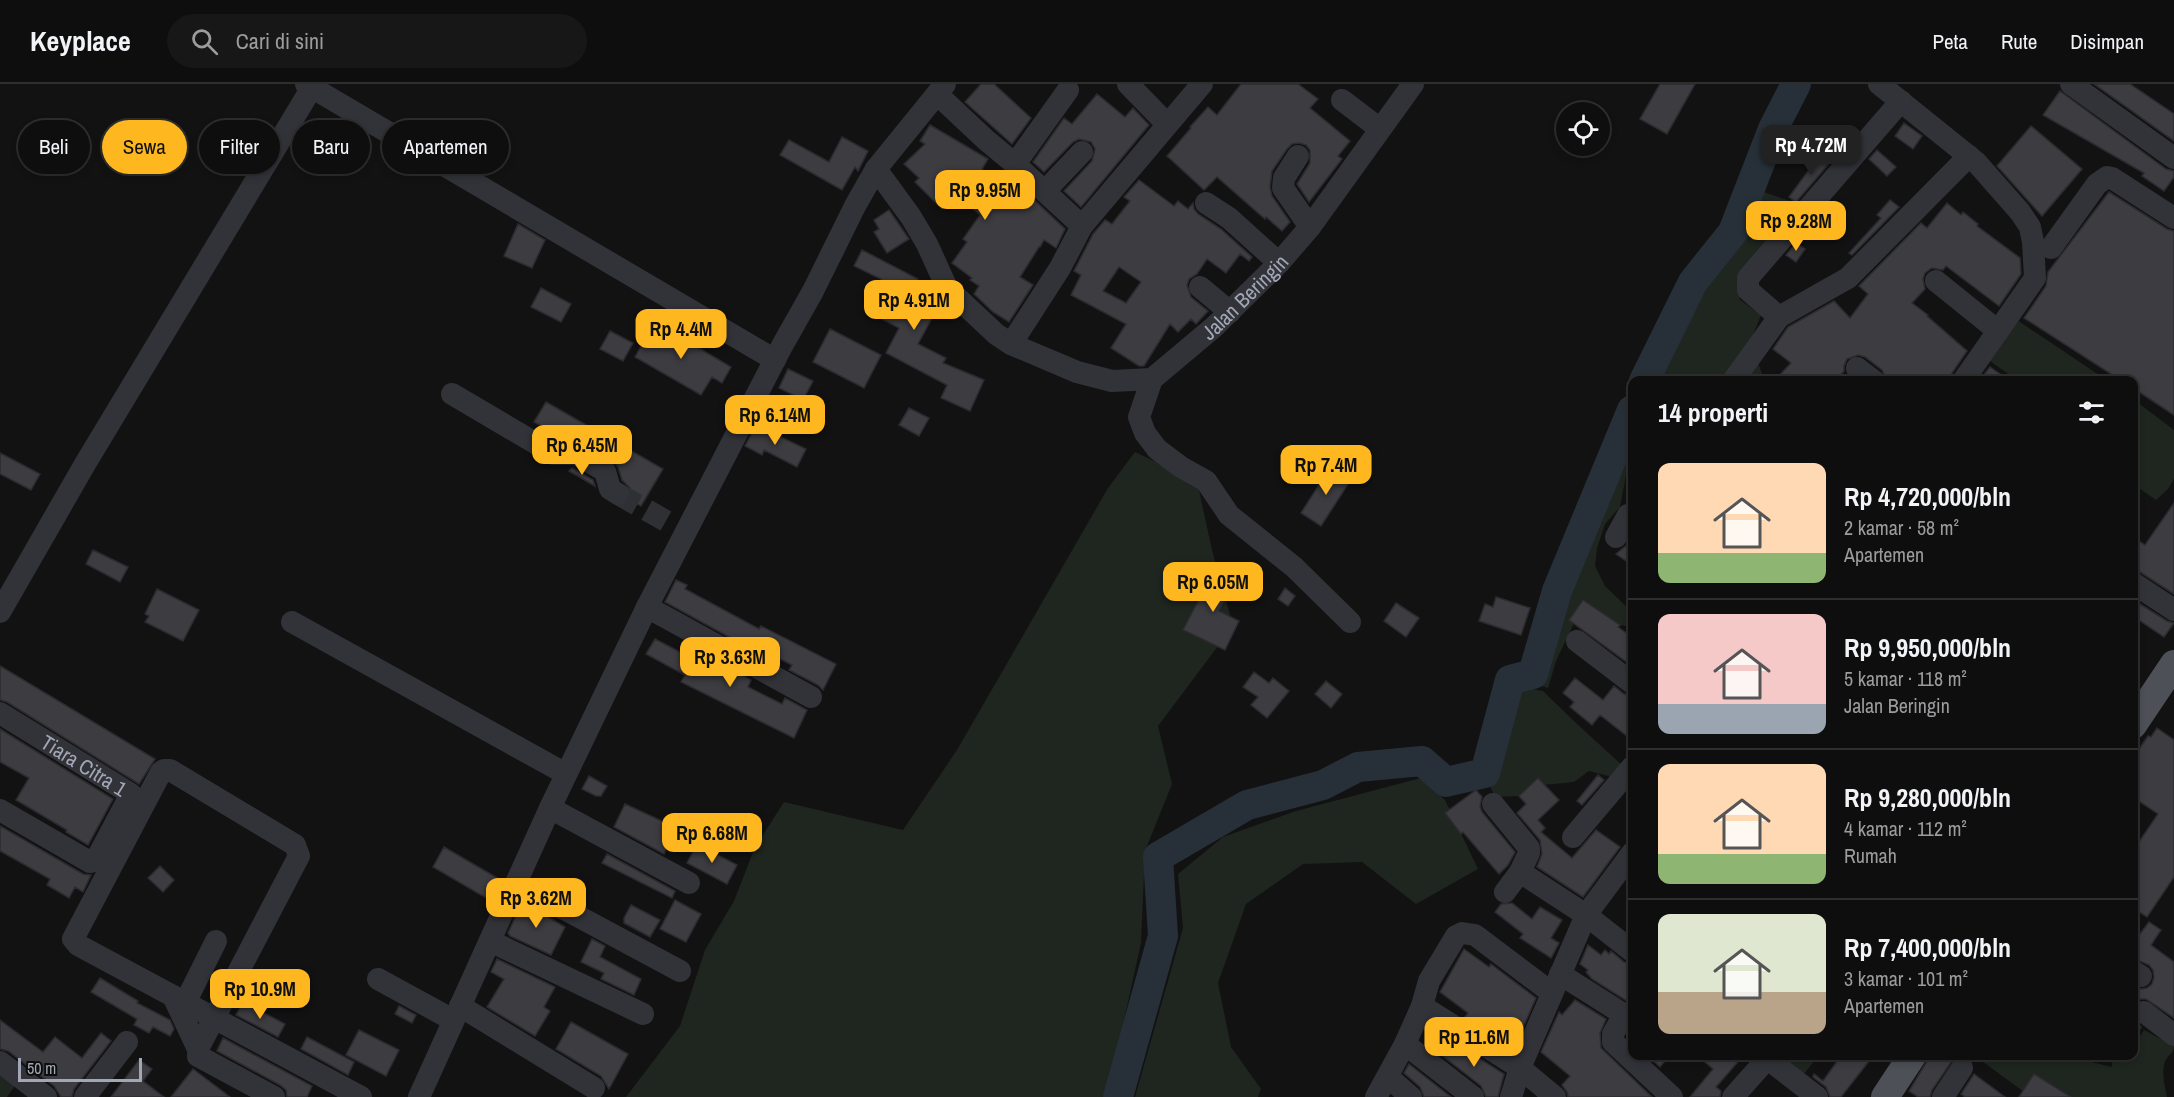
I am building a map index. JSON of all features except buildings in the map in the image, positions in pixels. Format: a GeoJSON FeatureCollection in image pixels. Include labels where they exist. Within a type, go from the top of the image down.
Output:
{"type":"FeatureCollection","features":[{"type":"Feature","properties":{"kind":"main road"},"geometry":{"type":"LineString","coordinates":[[2138,718],[2174,664]]}},
{"type":"Feature","properties":{"kind":"main road"},"geometry":{"type":"LineString","coordinates":[[1885,1097],[1909,1060]]}},
{"type":"Feature","properties":{"kind":"street"},"geometry":{"type":"LineString","coordinates":[[1128,84],[1167,124]]}},
{"type":"Feature","properties":{"kind":"street"},"geometry":{"type":"LineString","coordinates":[[1011,344],[1059,268],[1082,226],[1202,84]]}},
{"type":"Feature","properties":{"kind":"street","name":"Jalan Beringin"},"geometry":{"type":"LineString","coordinates":[[1152,379],[1230,312],[1279,264],[1310,227],[1413,84]]}},
{"type":"Feature","properties":{"kind":"street"},"geometry":{"type":"LineString","coordinates":[[2071,84],[2174,158]]}},
{"type":"Feature","properties":{"kind":"street"},"geometry":{"type":"LineString","coordinates":[[0,612],[85,464],[315,88],[775,360]]}},
{"type":"Feature","properties":{"kind":"street"},"geometry":{"type":"LineString","coordinates":[[419,1097],[550,808],[647,607],[679,528],[813,291],[876,169],[941,89],[986,140],[1082,226]]}},
{"type":"Feature","properties":{"kind":"street"},"geometry":{"type":"LineString","coordinates":[[1015,164],[1068,90]]}},
{"type":"Feature","properties":{"kind":"street"},"geometry":{"type":"LineString","coordinates":[[1779,317],[1748,290],[1748,278],[1889,90],[1969,156],[2020,212],[2030,227],[2035,278],[1966,376]]}},
{"type":"Feature","properties":{"kind":"street"},"geometry":{"type":"LineString","coordinates":[[1342,100],[1380,129]]}},
{"type":"Feature","properties":{"kind":"street"},"geometry":{"type":"LineString","coordinates":[[1045,191],[1082,152]]}},
{"type":"Feature","properties":{"kind":"street"},"geometry":{"type":"LineString","coordinates":[[1298,156],[1283,181],[1283,188],[1310,227]]}},
{"type":"Feature","properties":{"kind":"street"},"geometry":{"type":"LineString","coordinates":[[1737,376],[1779,317],[1848,278],[1969,156]]}},
{"type":"Feature","properties":{"kind":"street"},"geometry":{"type":"LineString","coordinates":[[876,169],[921,235],[947,288],[996,334],[1011,344],[1077,372],[1112,381],[1152,379],[1139,417],[1144,434],[1157,449],[1181,468],[1206,481],[1229,515],[1294,567],[1350,622]]}},
{"type":"Feature","properties":{"kind":"street"},"geometry":{"type":"LineString","coordinates":[[2051,248],[2097,184],[2107,177],[2174,218]]}},
{"type":"Feature","properties":{"kind":"street"},"geometry":{"type":"LineString","coordinates":[[1206,202],[1229,218],[1279,264]]}},
{"type":"Feature","properties":{"kind":"street"},"geometry":{"type":"LineString","coordinates":[[1936,281],[1998,331]]}},
{"type":"Feature","properties":{"kind":"street"},"geometry":{"type":"LineString","coordinates":[[1200,287],[1230,312]]}},
{"type":"Feature","properties":{"kind":"street"},"geometry":{"type":"LineString","coordinates":[[452,394],[554,454],[576,454],[605,471],[610,489],[618,494]]}},
{"type":"Feature","properties":{"kind":"street"},"geometry":{"type":"LineString","coordinates":[[1616,537],[1628,515]]}},
{"type":"Feature","properties":{"kind":"street"},"geometry":{"type":"LineString","coordinates":[[2138,586],[2174,610]]}},
{"type":"Feature","properties":{"kind":"street"},"geometry":{"type":"LineString","coordinates":[[647,607],[811,696]]}},
{"type":"Feature","properties":{"kind":"street"},"geometry":{"type":"LineString","coordinates":[[291,622],[566,774]]}},
{"type":"Feature","properties":{"kind":"street"},"geometry":{"type":"LineString","coordinates":[[1577,641],[1628,680]]}},
{"type":"Feature","properties":{"kind":"street","name":"Tiara Citra 1"},"geometry":{"type":"LineString","coordinates":[[0,713],[131,791],[93,862],[0,810]]}},
{"type":"Feature","properties":{"kind":"street"},"geometry":{"type":"LineString","coordinates":[[198,1049],[214,1018],[298,856],[295,845],[170,770],[164,770],[74,939],[78,945],[179,999],[214,1018],[361,1097]]}},
{"type":"Feature","properties":{"kind":"street"},"geometry":{"type":"LineString","coordinates":[[1573,837],[1628,772]]}},
{"type":"Feature","properties":{"kind":"street"},"geometry":{"type":"LineString","coordinates":[[1493,804],[1529,848],[1520,872],[1505,892]]}},
{"type":"Feature","properties":{"kind":"street"},"geometry":{"type":"LineString","coordinates":[[550,808],[688,883]]}},
{"type":"Feature","properties":{"kind":"street"},"geometry":{"type":"LineString","coordinates":[[1511,1097],[1520,1068],[1586,915],[1628,858]]}},
{"type":"Feature","properties":{"kind":"street"},"geometry":{"type":"LineString","coordinates":[[1520,872],[1586,915],[1628,948]]}},
{"type":"Feature","properties":{"kind":"street"},"geometry":{"type":"LineString","coordinates":[[516,883],[680,971]]}},
{"type":"Feature","properties":{"kind":"street"},"geometry":{"type":"LineString","coordinates":[[1376,1097],[1405,1044],[1422,1006],[1429,981],[1456,936],[1462,933],[1475,935],[1556,984],[1620,1012],[1622,1018],[1612,1036],[1613,1042],[1628,1056]]}},
{"type":"Feature","properties":{"kind":"street"},"geometry":{"type":"LineString","coordinates":[[179,999],[216,941]]}},
{"type":"Feature","properties":{"kind":"street"},"geometry":{"type":"LineString","coordinates":[[490,941],[644,1014]]}},
{"type":"Feature","properties":{"kind":"street"},"geometry":{"type":"LineString","coordinates":[[378,979],[457,1013],[594,1088]]}},
{"type":"Feature","properties":{"kind":"street"},"geometry":{"type":"LineString","coordinates":[[179,999],[198,1049],[198,1056],[274,1097]]}},
{"type":"Feature","properties":{"kind":"street"},"geometry":{"type":"LineString","coordinates":[[1422,1006],[1520,1068],[1555,1097]]}},
{"type":"Feature","properties":{"kind":"street"},"geometry":{"type":"LineString","coordinates":[[2144,1012],[2174,1035]]}},
{"type":"Feature","properties":{"kind":"street"},"geometry":{"type":"LineString","coordinates":[[85,1097],[127,1042]]}},
{"type":"Feature","properties":{"kind":"street"},"geometry":{"type":"LineString","coordinates":[[1405,1044],[1473,1097]]}},
{"type":"Feature","properties":{"kind":"street"},"geometry":{"type":"LineString","coordinates":[[1632,1060],[1672,1097]]}},
{"type":"Feature","properties":{"kind":"street"},"geometry":{"type":"LineString","coordinates":[[1733,1097],[1763,1060]]}},
{"type":"Feature","properties":{"kind":"street"},"geometry":{"type":"LineString","coordinates":[[1768,1060],[1817,1097]]}},
{"type":"Feature","properties":{"kind":"street"},"geometry":{"type":"LineString","coordinates":[[0,1062],[46,1097]]}},
{"type":"Feature","properties":{"kind":"street"},"geometry":{"type":"LineString","coordinates":[[1943,1097],[1962,1068]]}},
{"type":"Feature","properties":{"kind":"street"},"geometry":{"type":"LineString","coordinates":[[1388,1077],[1411,1097]]}},
{"type":"Feature","properties":{"kind":"shaded area"},"geometry":{"type":"Polygon","coordinates":[[[1755,189],[1790,201],[1782,223],[1754,264],[1739,299],[1761,315],[1748,348],[1727,376],[1654,376],[1695,291],[1736,243],[1748,220],[1755,189]]]}},
{"type":"Feature","properties":{"kind":"shaded area"},"geometry":{"type":"Polygon","coordinates":[[[2014,318],[2101,376],[2011,376],[1983,356],[2014,318]]]}},
{"type":"Feature","properties":{"kind":"shaded area"},"geometry":{"type":"Polygon","coordinates":[[[1758,363],[1763,376],[1749,376],[1758,363]]]}},
{"type":"Feature","properties":{"kind":"shaded area"},"geometry":{"type":"Polygon","coordinates":[[[2138,403],[2174,430],[2174,479],[2168,489],[2156,500],[2138,487],[2138,403]]]}},
{"type":"Feature","properties":{"kind":"shaded area"},"geometry":{"type":"Polygon","coordinates":[[[1135,452],[1197,481],[1212,550],[1233,626],[1158,726],[1172,784],[1145,851],[1141,943],[1107,1097],[626,1097],[680,1026],[705,950],[734,901],[755,847],[784,802],[903,830],[957,750],[1108,488],[1135,452]]]}},
{"type":"Feature","properties":{"kind":"shaded area"},"geometry":{"type":"Polygon","coordinates":[[[1620,457],[1628,465],[1620,507],[1605,524],[1597,548],[1595,566],[1605,586],[1628,608],[1628,627],[1578,615],[1556,661],[1548,688],[1535,684],[1562,598],[1620,457]]]}},
{"type":"Feature","properties":{"kind":"shaded area"},"geometry":{"type":"Polygon","coordinates":[[[1518,686],[1543,691],[1622,765],[1612,777],[1589,771],[1574,782],[1543,785],[1520,796],[1495,797],[1490,786],[1518,686]]]}},
{"type":"Feature","properties":{"kind":"shaded area"},"geometry":{"type":"Polygon","coordinates":[[[1421,778],[1445,800],[1478,869],[1416,904],[1362,862],[1303,864],[1246,904],[1218,983],[1231,1047],[1261,1089],[1258,1097],[1135,1097],[1183,928],[1178,874],[1223,837],[1296,811],[1421,778]]]}},
{"type":"Feature","properties":{"kind":"shaded area"},"geometry":{"type":"Polygon","coordinates":[[[2144,1030],[2174,1046],[2163,1070],[2167,1097],[2031,1097],[1980,1060],[2086,1060],[2112,1067],[2112,1060],[2138,1060],[2138,1039],[2144,1030]]]}},
{"type":"Feature","properties":{"kind":"shaded area"},"geometry":{"type":"Polygon","coordinates":[[[1781,1060],[1815,1060],[1804,1074],[1781,1060]]]}},
{"type":"Feature","properties":{"kind":"shaded area"},"geometry":{"type":"Polygon","coordinates":[[[0,1066],[19,1080],[7,1097],[0,1097],[0,1066]]]}},
{"type":"Feature","properties":{"kind":"waterway"},"geometry":{"type":"LineString","coordinates":[[1646,376],[1693,282],[1733,232],[1773,129],[1796,84]]}},
{"type":"Feature","properties":{"kind":"waterway"},"geometry":{"type":"LineString","coordinates":[[1118,1097],[1163,936],[1158,857],[1247,805],[1323,785],[1358,767],[1422,761],[1446,782],[1485,773],[1510,680],[1533,674],[1557,591],[1628,420]]}},
{"type":"Feature","properties":{"kind":"tunnel"},"geometry":{"type":"LineString","coordinates":[[618,494],[673,525]]}}]}
